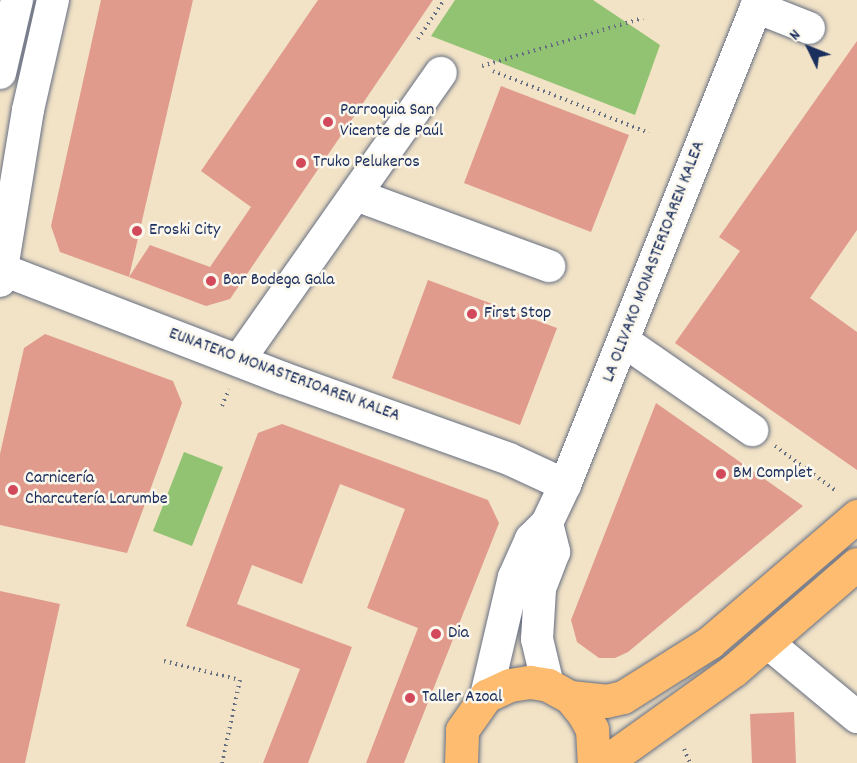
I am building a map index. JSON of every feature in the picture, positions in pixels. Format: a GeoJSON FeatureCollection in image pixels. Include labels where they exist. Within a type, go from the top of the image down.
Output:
{"type":"FeatureCollection","features":[{"type":"Feature","properties":{"kind":"main road"},"geometry":{"type":"LineString","coordinates":[[461,763],[462,730],[486,696],[510,685],[559,691],[606,701],[623,697],[710,642],[857,516]]}},
{"type":"Feature","properties":{"kind":"main road"},"geometry":{"type":"LineString","coordinates":[[604,763],[768,643],[857,564]]}},
{"type":"Feature","properties":{"kind":"main road"},"geometry":{"type":"LineString","coordinates":[[559,691],[592,729],[594,763]]}},
{"type":"Feature","properties":{"kind":"street"},"geometry":{"type":"LineString","coordinates":[[0,73],[17,0]]}},
{"type":"Feature","properties":{"kind":"street"},"geometry":{"type":"LineString","coordinates":[[2,258],[28,110],[53,0]]}},
{"type":"Feature","properties":{"kind":"street"},"geometry":{"type":"LineString","coordinates":[[758,3],[809,28]]}},
{"type":"Feature","properties":{"kind":"street","name":"LA OLIVAKO MONASTERIOAREN KALEA"},"geometry":{"type":"LineString","coordinates":[[486,696],[514,577],[531,539],[547,523],[565,485],[758,3]]}},
{"type":"Feature","properties":{"kind":"street"},"geometry":{"type":"LineString","coordinates":[[234,374],[441,73]]}},
{"type":"Feature","properties":{"kind":"street"},"geometry":{"type":"LineString","coordinates":[[356,195],[549,266]]}},
{"type":"Feature","properties":{"kind":"street","name":"EUNATEKO MONASTERIOAREN KALEA"},"geometry":{"type":"LineString","coordinates":[[2,258],[234,374],[509,459],[565,485]]}},
{"type":"Feature","properties":{"kind":"street"},"geometry":{"type":"LineString","coordinates":[[624,342],[759,434]]}},
{"type":"Feature","properties":{"kind":"street"},"geometry":{"type":"LineString","coordinates":[[547,523],[554,552],[540,589],[537,639],[559,691]]}},
{"type":"Feature","properties":{"kind":"street"},"geometry":{"type":"LineString","coordinates":[[768,643],[857,717]]}},
{"type":"Feature","properties":{"kind":"path"},"geometry":{"type":"LineString","coordinates":[[418,39],[444,0]]}},
{"type":"Feature","properties":{"kind":"path"},"geometry":{"type":"LineString","coordinates":[[482,66],[643,18]]}},
{"type":"Feature","properties":{"kind":"path"},"geometry":{"type":"LineString","coordinates":[[493,71],[649,133]]}},
{"type":"Feature","properties":{"kind":"path"},"geometry":{"type":"LineString","coordinates":[[222,406],[234,374]]}},
{"type":"Feature","properties":{"kind":"path"},"geometry":{"type":"LineString","coordinates":[[759,434],[835,490]]}},
{"type":"Feature","properties":{"kind":"path"},"geometry":{"type":"LineString","coordinates":[[164,661],[240,680],[222,763]]}},
{"type":"Feature","properties":{"kind":"path"},"geometry":{"type":"LineString","coordinates":[[684,749],[690,763]]}},
{"type":"Feature","properties":{"kind":"green space"},"geometry":{"type":"Polygon","coordinates":[[[455,0],[593,0],[660,45],[635,115],[431,36],[455,0]]]}},
{"type":"Feature","properties":{"kind":"green space"},"geometry":{"type":"Polygon","coordinates":[[[184,452],[223,467],[192,546],[153,531],[184,452]]]}},
{"type":"Feature","properties":{"kind":"building"},"geometry":{"type":"Polygon","coordinates":[[[101,0],[193,0],[129,277],[60,252],[51,226],[101,0]]]}},
{"type":"Feature","properties":{"kind":"building"},"geometry":{"type":"Polygon","coordinates":[[[318,0],[433,0],[230,299],[206,306],[129,277],[150,245],[210,267],[251,207],[201,171],[318,0]]]}},
{"type":"Feature","properties":{"kind":"building"},"geometry":{"type":"Polygon","coordinates":[[[857,41],[857,230],[810,298],[857,332],[857,470],[675,343],[740,251],[719,237],[857,41]]]}},
{"type":"Feature","properties":{"kind":"building"},"geometry":{"type":"Polygon","coordinates":[[[501,86],[629,135],[591,232],[464,183],[501,86]]]}},
{"type":"Feature","properties":{"kind":"building"},"geometry":{"type":"Polygon","coordinates":[[[428,280],[557,328],[520,425],[392,378],[428,280]]]}},
{"type":"Feature","properties":{"kind":"building"},"geometry":{"type":"Polygon","coordinates":[[[45,334],[173,381],[182,403],[127,553],[0,525],[0,454],[24,348],[45,334]]]}},
{"type":"Feature","properties":{"kind":"building"},"geometry":{"type":"Polygon","coordinates":[[[656,403],[803,506],[628,652],[615,658],[599,658],[577,642],[571,620],[656,403]]]}},
{"type":"Feature","properties":{"kind":"building"},"geometry":{"type":"Polygon","coordinates":[[[282,424],[488,500],[499,523],[404,763],[366,763],[418,628],[367,608],[405,509],[340,484],[302,584],[252,565],[237,604],[352,647],[308,763],[263,763],[300,669],[186,626],[258,433],[282,424]]]}},
{"type":"Feature","properties":{"kind":"building"},"geometry":{"type":"Polygon","coordinates":[[[0,591],[60,604],[25,763],[0,763],[0,591]]]}},
{"type":"Feature","properties":{"kind":"building"},"geometry":{"type":"Polygon","coordinates":[[[794,712],[796,763],[752,763],[750,714],[794,712]]]}},
{"type":"Feature","properties":{"kind":"place","name":"Parroquia San Vicente de Paúl"},"geometry":{"type":"Point","coordinates":[328,122]}},
{"type":"Feature","properties":{"kind":"place","name":"Truko Pelukeros"},"geometry":{"type":"Point","coordinates":[301,163]}},
{"type":"Feature","properties":{"kind":"place","name":"Eroski City"},"geometry":{"type":"Point","coordinates":[137,231]}},
{"type":"Feature","properties":{"kind":"place","name":"Bar Bodega Gala"},"geometry":{"type":"Point","coordinates":[211,281]}},
{"type":"Feature","properties":{"kind":"place","name":"First Stop"},"geometry":{"type":"Point","coordinates":[472,314]}},
{"type":"Feature","properties":{"kind":"place","name":"BM Complet"},"geometry":{"type":"Point","coordinates":[721,474]}},
{"type":"Feature","properties":{"kind":"place","name":"Carnicería Charcutería Larumbe"},"geometry":{"type":"Point","coordinates":[13,490]}},
{"type":"Feature","properties":{"kind":"place","name":"Dia"},"geometry":{"type":"Point","coordinates":[436,634]}},
{"type":"Feature","properties":{"kind":"place","name":"Taller Azoal"},"geometry":{"type":"Point","coordinates":[410,698]}}]}
